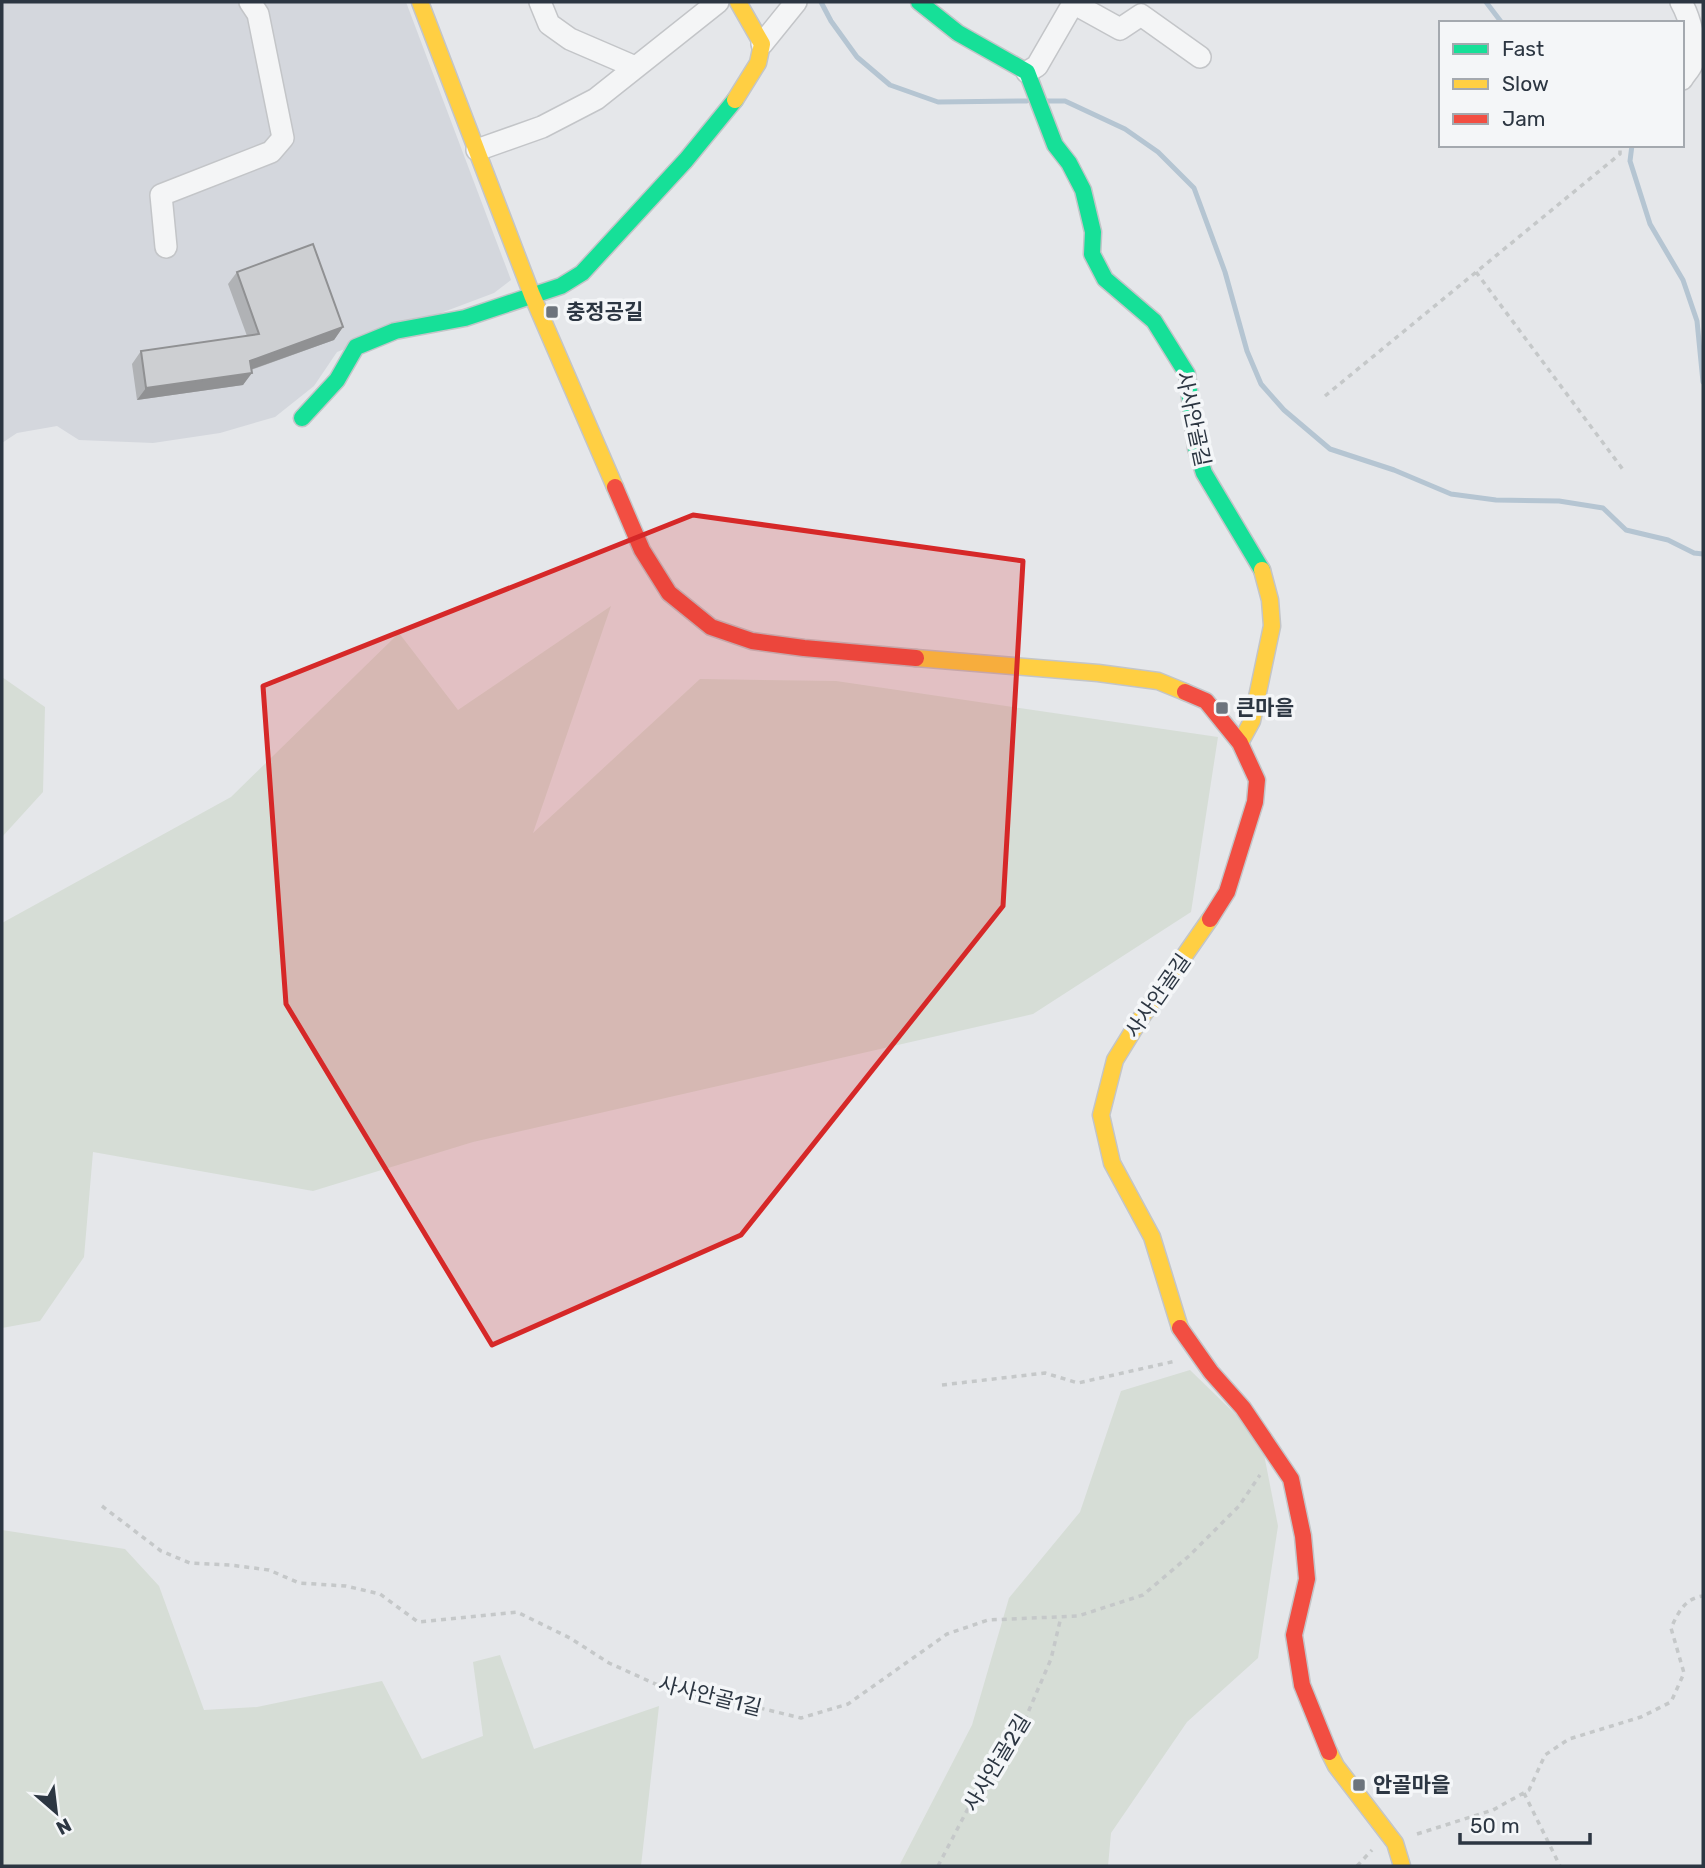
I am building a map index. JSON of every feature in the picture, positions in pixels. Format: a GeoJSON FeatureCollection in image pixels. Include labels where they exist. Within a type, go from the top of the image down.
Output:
{"type":"FeatureCollection","features":[{"type":"Feature","properties":{"kind":"street"},"geometry":{"type":"LineString","coordinates":[[166,247],[161,195],[271,152],[283,138],[258,13],[250,2]]}},
{"type":"Feature","properties":{"kind":"street"},"geometry":{"type":"LineString","coordinates":[[420,2],[532,295],[642,550],[669,593],[711,627],[752,641],[804,648],[1085,671],[1158,681],[1206,701],[1240,743]]}},
{"type":"Feature","properties":{"kind":"street"},"geometry":{"type":"LineString","coordinates":[[540,2],[549,24],[559,31],[635,67]]}},
{"type":"Feature","properties":{"kind":"street"},"geometry":{"type":"LineString","coordinates":[[477,150],[542,127],[596,99],[718,2]]}},
{"type":"Feature","properties":{"kind":"street"},"geometry":{"type":"LineString","coordinates":[[302,418],[337,380],[356,347],[395,331],[465,318],[561,286],[582,273],[713,128],[747,84],[764,51],[738,2]]}},
{"type":"Feature","properties":{"kind":"street"},"geometry":{"type":"LineString","coordinates":[[762,44],[796,2]]}},
{"type":"Feature","properties":{"kind":"street"},"geometry":{"type":"LineString","coordinates":[[919,2],[958,33],[1030,79],[1074,2],[1120,29],[1141,15],[1200,57]]}},
{"type":"Feature","properties":{"kind":"street"},"geometry":{"type":"LineString","coordinates":[[1681,2],[1688,14],[1693,38],[1693,62],[1684,76]]}},
{"type":"Feature","properties":{"kind":"street","name":"사사안골길"},"geometry":{"type":"LineString","coordinates":[[1030,79],[1055,145],[1069,163],[1083,190],[1093,232],[1092,254],[1105,279],[1154,321],[1187,374],[1196,448],[1204,473],[1263,571],[1270,600],[1272,626],[1252,722],[1240,743],[1257,780],[1255,803],[1227,892],[1115,1060],[1101,1115],[1112,1163],[1152,1237],[1180,1330],[1243,1408],[1291,1479],[1303,1536],[1307,1579],[1294,1636],[1301,1685],[1336,1766],[1395,1843],[1402,1866]]}},
{"type":"Feature","properties":{"kind":"path"},"geometry":{"type":"LineString","coordinates":[[1325,396],[1620,154],[1620,147]]}},
{"type":"Feature","properties":{"kind":"path"},"geometry":{"type":"LineString","coordinates":[[1476,272],[1624,471]]}},
{"type":"Feature","properties":{"kind":"path"},"geometry":{"type":"LineString","coordinates":[[942,1385],[1045,1374],[1078,1383],[1199,1356]]}},
{"type":"Feature","properties":{"kind":"path","name":"사사안골1길"},"geometry":{"type":"LineString","coordinates":[[102,1506],[161,1551],[190,1563],[269,1570],[299,1583],[346,1586],[380,1594],[418,1622],[517,1612],[570,1638],[609,1663],[670,1691],[735,1702],[801,1718],[848,1704],[947,1634],[988,1620],[1077,1616],[1143,1595],[1189,1556],[1239,1506],[1275,1455]]}},
{"type":"Feature","properties":{"kind":"path"},"geometry":{"type":"LineString","coordinates":[[1395,1843],[1493,1810],[1529,1790],[1545,1755],[1569,1740],[1641,1717],[1671,1702],[1684,1673],[1671,1628],[1681,1608],[1696,1596],[1703,1596]]}},
{"type":"Feature","properties":{"kind":"path","name":"사사안골2길"},"geometry":{"type":"LineString","coordinates":[[938,1866],[973,1799],[1020,1731],[1051,1659],[1061,1617]]}},
{"type":"Feature","properties":{"kind":"path"},"geometry":{"type":"LineString","coordinates":[[1524,1793],[1560,1866]]}},
{"type":"Feature","properties":{"kind":"highlighted area"},"geometry":{"type":"Polygon","coordinates":[[[693,515],[1023,561],[1003,906],[741,1235],[492,1345],[286,1004],[263,686],[693,515]]]}},
{"type":"Feature","properties":{"kind":"shaded area"},"geometry":{"type":"Polygon","coordinates":[[[2,2],[406,2],[511,280],[494,293],[337,352],[314,386],[275,417],[220,433],[153,443],[79,440],[57,426],[17,433],[2,443],[2,2]]]}},
{"type":"Feature","properties":{"kind":"shaded area"},"geometry":{"type":"Polygon","coordinates":[[[611,606],[533,833],[700,679],[836,681],[1218,737],[1191,912],[1033,1014],[473,1142],[313,1191],[93,1152],[84,1257],[40,1321],[2,1328],[2,923],[231,797],[399,633],[458,710],[611,606]]]}},
{"type":"Feature","properties":{"kind":"shaded area"},"geometry":{"type":"Polygon","coordinates":[[[2,677],[45,707],[43,792],[2,837],[2,677]]]}},
{"type":"Feature","properties":{"kind":"shaded area"},"geometry":{"type":"Polygon","coordinates":[[[1190,1370],[1261,1439],[1278,1526],[1258,1658],[1187,1722],[1111,1833],[1108,1866],[899,1866],[972,1725],[1009,1598],[1080,1512],[1121,1391],[1190,1370]]]}},
{"type":"Feature","properties":{"kind":"shaded area"},"geometry":{"type":"Polygon","coordinates":[[[2,1530],[125,1549],[159,1586],[204,1710],[257,1707],[382,1681],[422,1759],[483,1736],[473,1662],[500,1655],[534,1749],[659,1706],[641,1866],[2,1866],[2,1530]]]}},
{"type":"Feature","properties":{"kind":"building"},"geometry":{"type":"Polygon","coordinates":[[[313,244],[343,327],[250,361],[252,373],[146,388],[141,351],[259,334],[237,272],[313,244]]]}},
{"type":"Feature","properties":{"kind":"waterway"},"geometry":{"type":"LineString","coordinates":[[821,2],[857,57],[890,85],[938,102],[1027,101]]}},
{"type":"Feature","properties":{"kind":"waterway"},"geometry":{"type":"LineString","coordinates":[[1486,2],[1500,21]]}},
{"type":"Feature","properties":{"kind":"waterway"},"geometry":{"type":"LineString","coordinates":[[1047,101],[1065,101],[1125,129],[1158,152],[1194,188],[1225,272],[1247,351],[1261,384],[1284,410],[1330,449],[1394,470],[1451,494],[1496,500],[1559,501],[1603,508],[1626,530],[1668,540],[1694,553],[1703,554]]}},
{"type":"Feature","properties":{"kind":"waterway"},"geometry":{"type":"LineString","coordinates":[[1632,147],[1630,161],[1650,224],[1683,280],[1697,321],[1703,382]]}},
{"type":"Feature","properties":{"kind":"traffic: fast"},"geometry":{"type":"LineString","coordinates":[[919,2],[958,33],[1027,72],[1055,145],[1069,163],[1083,190],[1093,232],[1092,254],[1105,279],[1154,321],[1187,374],[1196,448],[1204,473],[1262,570]]}},
{"type":"Feature","properties":{"kind":"traffic: fast"},"geometry":{"type":"LineString","coordinates":[[302,418],[337,380],[356,347],[395,331],[465,318],[561,286],[582,273],[686,160],[735,100]]}},
{"type":"Feature","properties":{"kind":"traffic: slow"},"geometry":{"type":"LineString","coordinates":[[420,2],[532,295],[615,487]]}},
{"type":"Feature","properties":{"kind":"traffic: slow"},"geometry":{"type":"LineString","coordinates":[[735,100],[758,63],[762,44],[738,2]]}},
{"type":"Feature","properties":{"kind":"traffic: slow"},"geometry":{"type":"LineString","coordinates":[[1240,743],[1252,721],[1272,626],[1270,600],[1262,570]]}},
{"type":"Feature","properties":{"kind":"traffic: slow"},"geometry":{"type":"LineString","coordinates":[[916,658],[1098,673],[1158,681],[1185,692]]}},
{"type":"Feature","properties":{"kind":"traffic: slow"},"geometry":{"type":"LineString","coordinates":[[1180,1328],[1152,1237],[1112,1163],[1101,1115],[1115,1060],[1210,919]]}},
{"type":"Feature","properties":{"kind":"traffic: slow"},"geometry":{"type":"LineString","coordinates":[[1329,1752],[1336,1766],[1395,1843],[1402,1866]]}},
{"type":"Feature","properties":{"kind":"traffic: jam"},"geometry":{"type":"LineString","coordinates":[[615,487],[642,550],[669,593],[711,627],[752,641],[916,658]]}},
{"type":"Feature","properties":{"kind":"traffic: jam"},"geometry":{"type":"LineString","coordinates":[[1185,692],[1206,701],[1240,743],[1257,780],[1255,802],[1227,892],[1210,919]]}},
{"type":"Feature","properties":{"kind":"traffic: jam"},"geometry":{"type":"LineString","coordinates":[[1180,1328],[1211,1372],[1243,1408],[1291,1479],[1303,1536],[1307,1579],[1294,1635],[1302,1685],[1329,1752]]}},
{"type":"Feature","properties":{"kind":"place","name":"충정공길"},"geometry":{"type":"Point","coordinates":[552,312]}},
{"type":"Feature","properties":{"kind":"place","name":"큰마을"},"geometry":{"type":"Point","coordinates":[1222,708]}},
{"type":"Feature","properties":{"kind":"place","name":"안골마을"},"geometry":{"type":"Point","coordinates":[1359,1785]}}]}
